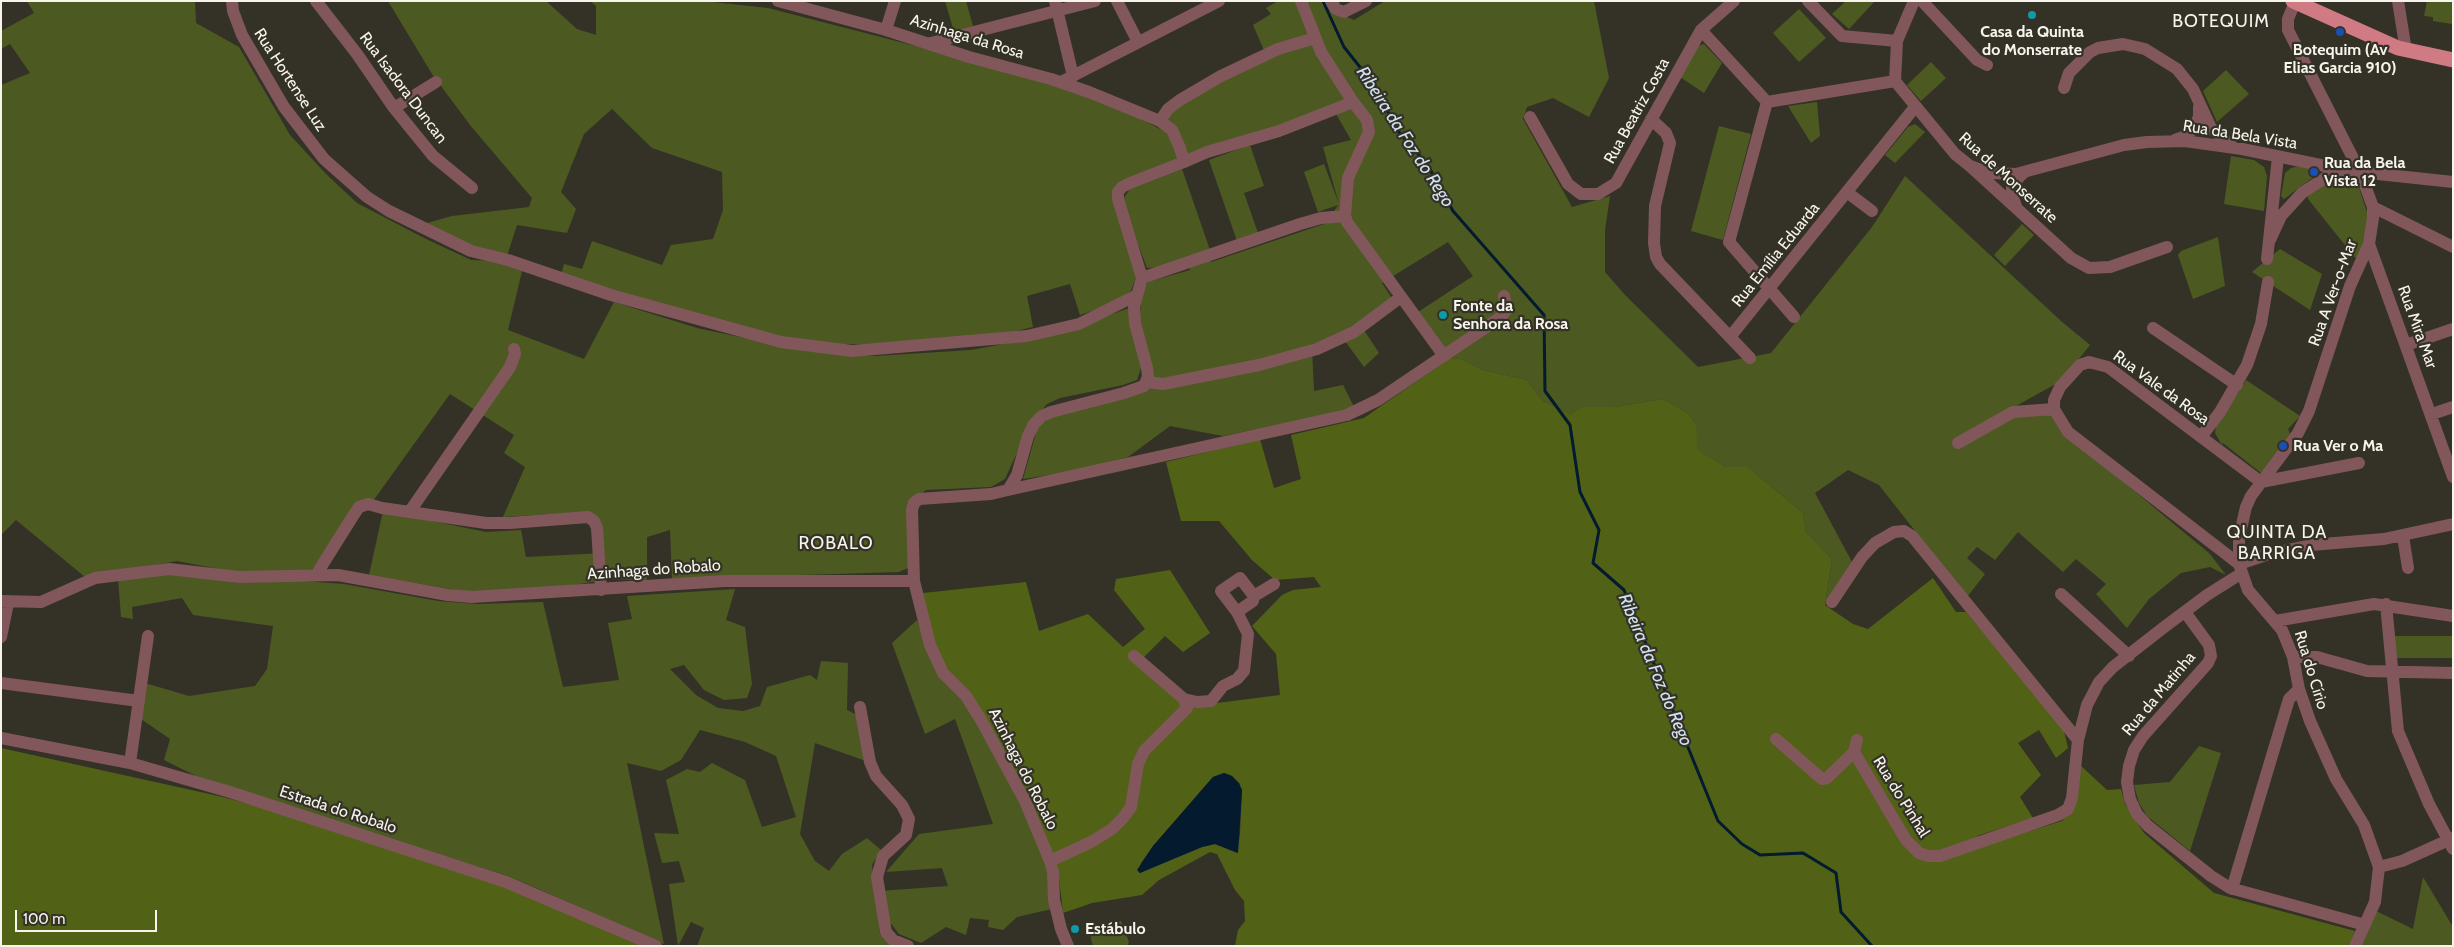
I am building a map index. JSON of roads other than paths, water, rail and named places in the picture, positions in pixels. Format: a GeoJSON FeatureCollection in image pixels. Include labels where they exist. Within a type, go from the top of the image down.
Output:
{"type":"FeatureCollection","features":[{"type":"Feature","properties":{"kind":"main road"},"geometry":{"type":"LineString","coordinates":[[2294,2],[2406,51],[2453,60]]}},
{"type":"Feature","properties":{"kind":"street","name":"Rua Hortense Luz"},"geometry":{"type":"LineString","coordinates":[[232,1],[232,11],[242,35],[284,107],[324,159],[367,197],[406,221],[472,251],[508,260],[620,298],[781,342],[852,351],[1027,336],[1078,324],[1137,295]]}},
{"type":"Feature","properties":{"kind":"street","name":"Rua Isadora Duncan"},"geometry":{"type":"LineString","coordinates":[[316,1],[357,54],[394,108],[433,156],[472,188]]}},
{"type":"Feature","properties":{"kind":"street","name":"Azinhaga da Rosa"},"geometry":{"type":"LineString","coordinates":[[778,1],[886,30],[931,43],[968,57],[1060,82],[1160,121],[1172,130],[1177,137],[1184,162]]}},
{"type":"Feature","properties":{"kind":"street"},"geometry":{"type":"LineString","coordinates":[[886,30],[895,1]]}},
{"type":"Feature","properties":{"kind":"street"},"geometry":{"type":"LineString","coordinates":[[931,43],[1056,6],[1095,1]]}},
{"type":"Feature","properties":{"kind":"street"},"geometry":{"type":"LineString","coordinates":[[1117,1],[1138,42]]}},
{"type":"Feature","properties":{"kind":"street"},"geometry":{"type":"LineString","coordinates":[[1060,82],[1138,42],[1196,7],[1219,1]]}},
{"type":"Feature","properties":{"kind":"street"},"geometry":{"type":"LineString","coordinates":[[1301,1],[1315,38],[1332,73],[1352,102],[1368,120],[1369,132],[1348,178],[1345,216],[1361,244],[1444,356]]}},
{"type":"Feature","properties":{"kind":"street"},"geometry":{"type":"LineString","coordinates":[[1331,1],[1336,9],[1344,12],[1366,1]]}},
{"type":"Feature","properties":{"kind":"street","name":"Rua Beatriz Costa"},"geometry":{"type":"LineString","coordinates":[[1530,117],[1568,184],[1580,194],[1598,194],[1616,182],[1701,30],[1734,1]]}},
{"type":"Feature","properties":{"kind":"street"},"geometry":{"type":"LineString","coordinates":[[1808,1],[1842,36],[1898,41]]}},
{"type":"Feature","properties":{"kind":"street"},"geometry":{"type":"LineString","coordinates":[[1767,102],[1895,81],[1898,41],[1914,1]]}},
{"type":"Feature","properties":{"kind":"street"},"geometry":{"type":"LineString","coordinates":[[1922,1],[1977,60],[1987,65]]}},
{"type":"Feature","properties":{"kind":"street"},"geometry":{"type":"LineString","coordinates":[[2398,1],[2406,51]]}},
{"type":"Feature","properties":{"kind":"street","name":"Rua A Ver-o-Mar"},"geometry":{"type":"LineString","coordinates":[[2241,569],[2239,538],[2246,507],[2261,482],[2298,433],[2309,411],[2350,286],[2369,244],[2373,207],[2288,30],[2288,19],[2294,2]]}},
{"type":"Feature","properties":{"kind":"street"},"geometry":{"type":"LineString","coordinates":[[1056,6],[1073,76]]}},
{"type":"Feature","properties":{"kind":"street"},"geometry":{"type":"LineString","coordinates":[[1701,30],[1767,102]]}},
{"type":"Feature","properties":{"kind":"street"},"geometry":{"type":"LineString","coordinates":[[1160,121],[1168,109],[1180,100],[1221,76],[1264,55],[1315,38]]}},
{"type":"Feature","properties":{"kind":"street"},"geometry":{"type":"LineString","coordinates":[[2064,88],[2064,83],[2070,73],[2090,52],[2105,45],[2123,44],[2145,49],[2177,69],[2193,89],[2211,128],[2227,143],[2242,149]]}},
{"type":"Feature","properties":{"kind":"street","name":"Rua de Monserrate"},"geometry":{"type":"LineString","coordinates":[[1895,81],[1955,154],[2018,208],[2071,258],[2089,268],[2110,268],[2167,247]]}},
{"type":"Feature","properties":{"kind":"street"},"geometry":{"type":"LineString","coordinates":[[394,108],[436,82]]}},
{"type":"Feature","properties":{"kind":"street"},"geometry":{"type":"LineString","coordinates":[[1008,490],[1017,475],[1028,436],[1034,424],[1042,416],[1063,408],[1135,390],[1141,388],[1147,382],[1148,368],[1136,323],[1134,307],[1142,278],[1118,199],[1118,192],[1122,187],[1207,152],[1279,131],[1352,102]]}},
{"type":"Feature","properties":{"kind":"street"},"geometry":{"type":"LineString","coordinates":[[1767,102],[1729,242],[1794,317]]}},
{"type":"Feature","properties":{"kind":"street"},"geometry":{"type":"LineString","coordinates":[[2170,141],[2186,136],[2195,126],[2199,116],[2198,102]]}},
{"type":"Feature","properties":{"kind":"street","name":"Rua Emília Eduarda"},"geometry":{"type":"LineString","coordinates":[[1730,337],[1848,193],[1915,107]]}},
{"type":"Feature","properties":{"kind":"street"},"geometry":{"type":"LineString","coordinates":[[1651,120],[1666,132],[1670,143],[1655,206],[1654,243],[1656,257],[1660,264],[1750,358]]}},
{"type":"Feature","properties":{"kind":"street","name":"Rua da Bela Vista"},"geometry":{"type":"LineString","coordinates":[[1970,166],[1998,175],[2026,172],[2124,145],[2170,141],[2196,142],[2242,149],[2355,172],[2453,182]]}},
{"type":"Feature","properties":{"kind":"street"},"geometry":{"type":"LineString","coordinates":[[2268,259],[2278,157]]}},
{"type":"Feature","properties":{"kind":"street"},"geometry":{"type":"LineString","coordinates":[[2018,208],[2012,195],[2012,188],[2019,177],[2026,172]]}},
{"type":"Feature","properties":{"kind":"street"},"geometry":{"type":"LineString","coordinates":[[2270,240],[2281,216],[2302,193],[2328,176],[2355,172]]}},
{"type":"Feature","properties":{"kind":"street"},"geometry":{"type":"LineString","coordinates":[[1848,193],[1872,211]]}},
{"type":"Feature","properties":{"kind":"street"},"geometry":{"type":"LineString","coordinates":[[2373,207],[2453,247]]}},
{"type":"Feature","properties":{"kind":"street"},"geometry":{"type":"LineString","coordinates":[[1142,278],[1300,224],[1321,218],[1345,216]]}},
{"type":"Feature","properties":{"kind":"street","name":"Rua Mira Mar"},"geometry":{"type":"LineString","coordinates":[[2369,244],[2432,414],[2453,478]]}},
{"type":"Feature","properties":{"kind":"street"},"geometry":{"type":"LineString","coordinates":[[2201,437],[2237,385],[2255,343],[2268,282]]}},
{"type":"Feature","properties":{"kind":"street"},"geometry":{"type":"LineString","coordinates":[[914,581],[911,520],[914,503],[925,498],[991,494],[1347,415],[1378,400],[1501,317],[1507,309],[1504,296]]}},
{"type":"Feature","properties":{"kind":"street"},"geometry":{"type":"LineString","coordinates":[[1147,382],[1163,384],[1259,365],[1308,351],[1354,332],[1401,298]]}},
{"type":"Feature","properties":{"kind":"street"},"geometry":{"type":"LineString","coordinates":[[2152,328],[2237,385]]}},
{"type":"Feature","properties":{"kind":"street"},"geometry":{"type":"LineString","coordinates":[[2406,345],[2453,329]]}},
{"type":"Feature","properties":{"kind":"street"},"geometry":{"type":"LineString","coordinates":[[410,510],[510,367],[515,354],[514,349]]}},
{"type":"Feature","properties":{"kind":"street","name":"Rua Vale da Rosa"},"geometry":{"type":"LineString","coordinates":[[2054,409],[2054,400],[2060,387],[2072,372],[2080,365],[2089,362],[2100,364],[2108,367],[2261,482]]}},
{"type":"Feature","properties":{"kind":"street"},"geometry":{"type":"LineString","coordinates":[[2432,414],[2453,407]]}},
{"type":"Feature","properties":{"kind":"street"},"geometry":{"type":"LineString","coordinates":[[1958,443],[2013,412],[2054,409]]}},
{"type":"Feature","properties":{"kind":"street","name":"Rua do Círio"},"geometry":{"type":"LineString","coordinates":[[2054,409],[2068,432],[2241,569],[2248,590],[2276,620],[2282,630],[2293,657],[2299,689],[2320,745],[2336,779],[2364,825],[2379,867],[2375,902],[2356,946]]}},
{"type":"Feature","properties":{"kind":"street"},"geometry":{"type":"LineString","coordinates":[[2261,482],[2359,462]]}},
{"type":"Feature","properties":{"kind":"street"},"geometry":{"type":"LineString","coordinates":[[316,575],[353,516],[364,504],[486,523],[588,517],[594,521],[597,528],[601,590]]}},
{"type":"Feature","properties":{"kind":"street","name":"Rua do Pinhal"},"geometry":{"type":"LineString","coordinates":[[1776,739],[1822,779],[1827,778],[1856,746],[1884,806],[1911,847],[1919,853],[1928,856],[1940,856],[2058,815],[2068,809],[2072,798],[2078,740],[2085,711],[2094,690],[2106,674],[2241,569],[2269,554],[2311,544],[2384,540],[2453,524]]}},
{"type":"Feature","properties":{"kind":"street"},"geometry":{"type":"LineString","coordinates":[[1832,602],[1862,557],[1875,542],[1890,534],[1904,531],[1912,536],[2078,740]]}},
{"type":"Feature","properties":{"kind":"street"},"geometry":{"type":"LineString","coordinates":[[2403,536],[2408,568]]}},
{"type":"Feature","properties":{"kind":"street","name":"Azinhaga do Robalo"},"geometry":{"type":"LineString","coordinates":[[5,602],[41,602],[96,578],[169,569],[239,577],[338,575],[428,592],[464,596],[601,590],[725,581],[914,581],[930,645],[943,673],[966,696],[990,735],[1025,801],[1050,861],[1053,872],[1054,900],[1061,929],[1068,946]]}},
{"type":"Feature","properties":{"kind":"street"},"geometry":{"type":"LineString","coordinates":[[1134,656],[1184,699],[1197,702],[1211,701],[1223,686],[1237,679],[1244,671],[1248,634],[1237,612],[1221,591],[1240,578],[1254,596],[1274,584]]}},
{"type":"Feature","properties":{"kind":"street"},"geometry":{"type":"LineString","coordinates":[[2061,594],[2129,656]]}},
{"type":"Feature","properties":{"kind":"street"},"geometry":{"type":"LineString","coordinates":[[1237,612],[1253,601]]}},
{"type":"Feature","properties":{"kind":"street"},"geometry":{"type":"LineString","coordinates":[[1,637],[5,602]]}},
{"type":"Feature","properties":{"kind":"street"},"geometry":{"type":"LineString","coordinates":[[2276,620],[2374,604],[2386,604],[2453,616]]}},
{"type":"Feature","properties":{"kind":"street"},"geometry":{"type":"LineString","coordinates":[[2379,867],[2402,861],[2451,843],[2429,804],[2398,731],[2386,604]]}},
{"type":"Feature","properties":{"kind":"street","name":"Rua da Matinha"},"geometry":{"type":"LineString","coordinates":[[2184,612],[2209,645],[2210,660],[2138,743],[2128,766],[2128,790],[2137,814],[2148,826],[2211,876],[2232,889],[2365,925]]}},
{"type":"Feature","properties":{"kind":"street"},"geometry":{"type":"LineString","coordinates":[[130,763],[148,636]]}},
{"type":"Feature","properties":{"kind":"street"},"geometry":{"type":"LineString","coordinates":[[2293,657],[2317,657],[2357,669],[2453,673]]}},
{"type":"Feature","properties":{"kind":"street"},"geometry":{"type":"LineString","coordinates":[[1,683],[139,701]]}},
{"type":"Feature","properties":{"kind":"street"},"geometry":{"type":"LineString","coordinates":[[2232,889],[2290,699],[2299,689]]}},
{"type":"Feature","properties":{"kind":"street"},"geometry":{"type":"LineString","coordinates":[[1050,861],[1091,842],[1112,829],[1123,818],[1131,808],[1138,764],[1144,751],[1183,714],[1187,708],[1184,699]]}},
{"type":"Feature","properties":{"kind":"street"},"geometry":{"type":"LineString","coordinates":[[860,707],[870,762],[876,776],[902,806],[909,820],[906,835],[883,856],[877,877],[886,932],[894,940],[908,946]]}},
{"type":"Feature","properties":{"kind":"street","name":"Estrada do Robalo"},"geometry":{"type":"LineString","coordinates":[[1,738],[130,763],[230,792],[506,882],[656,946]]}},
{"type":"Feature","properties":{"kind":"water"},"geometry":{"type":"Polygon","coordinates":[[[1224,773],[1232,776],[1239,783],[1242,790],[1238,853],[1215,844],[1202,847],[1140,873],[1137,870],[1153,846],[1213,777],[1224,773]]]}},
{"type":"Feature","properties":{"kind":"waterway","name":"Ribeira da Foz do Rego"},"geometry":{"type":"LineString","coordinates":[[1323,1],[1344,47],[1375,86],[1397,130],[1427,164],[1453,211],[1544,315],[1545,391],[1570,425],[1580,492],[1599,530],[1593,563],[1624,590],[1718,821],[1742,844],[1760,855],[1803,853],[1836,873],[1841,912],[1872,946]]}},
{"type":"Feature","properties":{"kind":"place","name":"Casa da Quinta do Monserrate"},"geometry":{"type":"Point","coordinates":[2032,15]}},
{"type":"Feature","properties":{"kind":"place","name":"Botequim (Av Elias Garcia 910)"},"geometry":{"type":"Point","coordinates":[2340,32]}},
{"type":"Feature","properties":{"kind":"place","name":"Rua da Bela Vista 12"},"geometry":{"type":"Point","coordinates":[2314,172]}},
{"type":"Feature","properties":{"kind":"place","name":"Fonte da Senhora da Rosa"},"geometry":{"type":"Point","coordinates":[1443,315]}},
{"type":"Feature","properties":{"kind":"place","name":"Rua Ver o Ma"},"geometry":{"type":"Point","coordinates":[2283,446]}},
{"type":"Feature","properties":{"kind":"place","name":"Estábulo"},"geometry":{"type":"Point","coordinates":[1075,929]}},
{"type":"Feature","properties":{"kind":"district","name":"BOTEQUIM"},"geometry":{"type":"Point","coordinates":[2221,22]}},
{"type":"Feature","properties":{"kind":"district","name":"QUINTA DA BARRIGA"},"geometry":{"type":"Point","coordinates":[2277,543]}},
{"type":"Feature","properties":{"kind":"district","name":"ROBALO"},"geometry":{"type":"Point","coordinates":[836,544]}}]}
